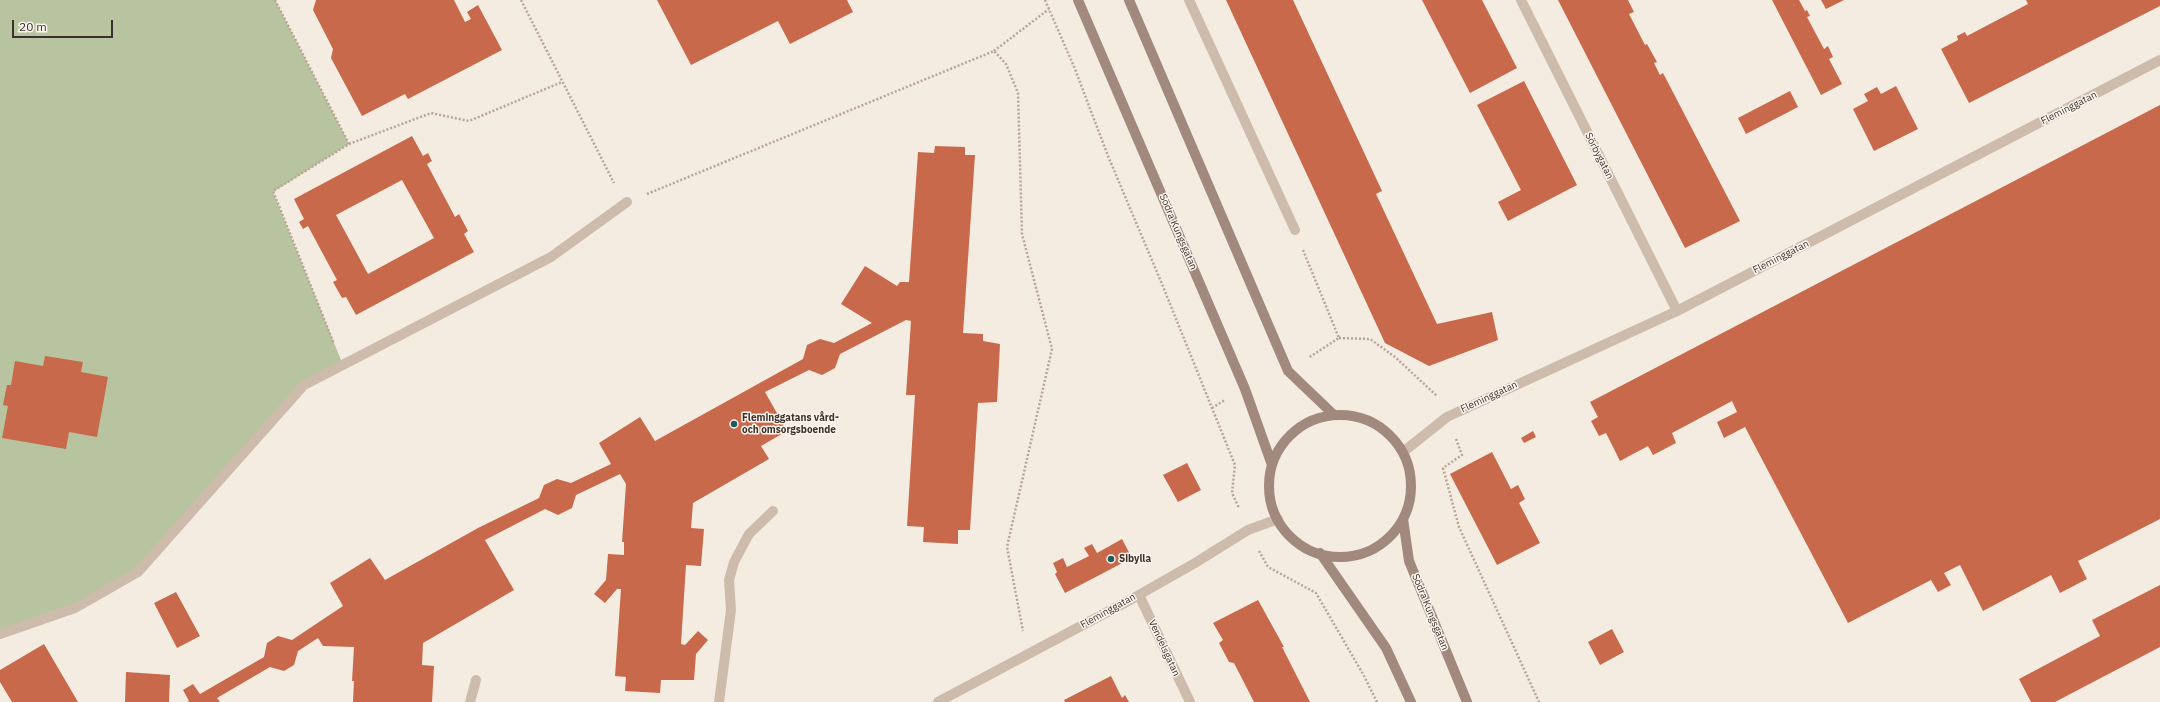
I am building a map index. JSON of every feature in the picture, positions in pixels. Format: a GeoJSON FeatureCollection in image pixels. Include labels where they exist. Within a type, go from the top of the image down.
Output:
{"type":"FeatureCollection","features":[{"type":"Feature","properties":{"kind":"main road","name":"Södra Kungsgatan"},"geometry":{"type":"LineString","coordinates":[[1078,0],[1245,389],[1272,465]]}},
{"type":"Feature","properties":{"kind":"main road"},"geometry":{"type":"LineString","coordinates":[[1129,0],[1288,371],[1334,415]]}},
{"type":"Feature","properties":{"kind":"main road","name":"Södra Kungsgatan"},"geometry":{"type":"LineString","coordinates":[[1334,415],[1347,415],[1374,423],[1395,440],[1409,465],[1411,493],[1403,519],[1395,531],[1374,548],[1347,556],[1320,553],[1295,540],[1278,519],[1270,493],[1272,465],[1285,440],[1307,423],[1334,415]]}},
{"type":"Feature","properties":{"kind":"main road","name":"Södra Kungsgatan"},"geometry":{"type":"LineString","coordinates":[[1403,519],[1409,561],[1467,702]]}},
{"type":"Feature","properties":{"kind":"main road","name":"Södra Kungsgatan"},"geometry":{"type":"LineString","coordinates":[[1320,553],[1386,648],[1411,702]]}},
{"type":"Feature","properties":{"kind":"street"},"geometry":{"type":"LineString","coordinates":[[1189,0],[1295,230]]}},
{"type":"Feature","properties":{"kind":"street","name":"Sörbygatan"},"geometry":{"type":"LineString","coordinates":[[1521,0],[1677,311]]}},
{"type":"Feature","properties":{"kind":"street","name":"Fleminggatan"},"geometry":{"type":"LineString","coordinates":[[1403,452],[1447,417],[1677,311],[2160,60]]}},
{"type":"Feature","properties":{"kind":"street"},"geometry":{"type":"LineString","coordinates":[[0,634],[75,608],[138,572],[304,385],[551,257],[627,202]]}},
{"type":"Feature","properties":{"kind":"street"},"geometry":{"type":"LineString","coordinates":[[719,702],[731,610],[729,580],[734,562],[749,534],[773,511]]}},
{"type":"Feature","properties":{"kind":"street","name":"Fleminggatan"},"geometry":{"type":"LineString","coordinates":[[938,702],[957,698],[1030,654],[1195,563],[1248,530],[1278,519]]}},
{"type":"Feature","properties":{"kind":"street","name":"Vendelsgatan"},"geometry":{"type":"LineString","coordinates":[[1139,595],[1190,702]]}},
{"type":"Feature","properties":{"kind":"street"},"geometry":{"type":"LineString","coordinates":[[470,702],[476,680]]}},
{"type":"Feature","properties":{"kind":"path"},"geometry":{"type":"LineString","coordinates":[[275,0],[349,144]]}},
{"type":"Feature","properties":{"kind":"path"},"geometry":{"type":"LineString","coordinates":[[521,0],[610,179],[627,202],[994,51],[1049,9]]}},
{"type":"Feature","properties":{"kind":"path"},"geometry":{"type":"LineString","coordinates":[[1045,0],[1075,69],[1136,226],[1162,284],[1235,465],[1232,493],[1248,530],[1268,567],[1316,593],[1363,674],[1377,702]]}},
{"type":"Feature","properties":{"kind":"path"},"geometry":{"type":"LineString","coordinates":[[994,51],[1006,64],[1018,93],[1022,234],[1052,349],[1007,547],[1020,619],[1030,654]]}},
{"type":"Feature","properties":{"kind":"path"},"geometry":{"type":"LineString","coordinates":[[343,364],[273,191],[349,144],[431,113],[470,121],[562,82]]}},
{"type":"Feature","properties":{"kind":"path"},"geometry":{"type":"LineString","coordinates":[[1339,338],[1370,339],[1395,357],[1439,397],[1462,455],[1443,468],[1458,528],[1539,702]]}},
{"type":"Feature","properties":{"kind":"green space"},"geometry":{"type":"Polygon","coordinates":[[[0,0],[275,0],[349,144],[273,192],[343,365],[303,385],[138,572],[75,608],[0,636],[0,0]]]}},
{"type":"Feature","properties":{"kind":"building"},"geometry":{"type":"Polygon","coordinates":[[[316,0],[454,0],[465,22],[471,19],[467,12],[478,5],[502,50],[408,99],[405,94],[362,116],[331,58],[333,49],[313,10],[316,0]]]}},
{"type":"Feature","properties":{"kind":"building"},"geometry":{"type":"Polygon","coordinates":[[[657,0],[847,0],[853,12],[790,44],[778,21],[691,65],[657,0]]]}},
{"type":"Feature","properties":{"kind":"building"},"geometry":{"type":"Polygon","coordinates":[[[1226,0],[1293,0],[1382,191],[1376,194],[1437,324],[1492,312],[1498,340],[1429,366],[1385,343],[1226,0]]]}},
{"type":"Feature","properties":{"kind":"building"},"geometry":{"type":"Polygon","coordinates":[[[1422,0],[1482,0],[1517,68],[1470,93],[1422,0]]]}},
{"type":"Feature","properties":{"kind":"building"},"geometry":{"type":"Polygon","coordinates":[[[1558,0],[1628,0],[1634,12],[1629,14],[1645,45],[1647,44],[1657,62],[1654,63],[1660,75],[1663,73],[1740,221],[1685,248],[1558,0]]]}},
{"type":"Feature","properties":{"kind":"building"},"geometry":{"type":"Polygon","coordinates":[[[1772,0],[1799,0],[1805,11],[1807,10],[1810,16],[1807,17],[1824,49],[1828,46],[1833,57],[1829,59],[1842,84],[1821,95],[1772,0]]]}},
{"type":"Feature","properties":{"kind":"building"},"geometry":{"type":"Polygon","coordinates":[[[1821,0],[1844,0],[1826,9],[1821,0]]]}},
{"type":"Feature","properties":{"kind":"building"},"geometry":{"type":"Polygon","coordinates":[[[2026,0],[2160,0],[2160,6],[1969,103],[1941,49],[1958,40],[1957,36],[1965,32],[1967,36],[2028,4],[2026,0]]]}},
{"type":"Feature","properties":{"kind":"building"},"geometry":{"type":"Polygon","coordinates":[[[1524,81],[1577,185],[1508,221],[1498,202],[1521,190],[1477,105],[1524,81]]]}},
{"type":"Feature","properties":{"kind":"building"},"geometry":{"type":"Polygon","coordinates":[[[1896,86],[1918,129],[1874,151],[1853,109],[1868,101],[1864,94],[1877,87],[1881,94],[1896,86]]]}},
{"type":"Feature","properties":{"kind":"building"},"geometry":{"type":"Polygon","coordinates":[[[1790,91],[1798,107],[1746,134],[1738,118],[1790,91]]]}},
{"type":"Feature","properties":{"kind":"building"},"geometry":{"type":"Polygon","coordinates":[[[2160,105],[2160,519],[2078,561],[2087,579],[2060,593],[2051,575],[1983,611],[1960,565],[1944,573],[1951,585],[1938,592],[1931,580],[1848,623],[1745,427],[1724,438],[1717,422],[1737,412],[1732,401],[1672,433],[1676,443],[1653,455],[1648,446],[1620,461],[1606,433],[1599,436],[1591,421],[1598,417],[1590,402],[2160,105]]]}},
{"type":"Feature","properties":{"kind":"building"},"geometry":{"type":"Polygon","coordinates":[[[412,136],[423,156],[428,153],[432,161],[427,164],[455,217],[459,214],[468,231],[464,234],[474,252],[356,315],[346,297],[342,298],[333,282],[337,280],[308,226],[303,229],[299,222],[304,219],[294,199],[412,136]],[[402,180],[336,215],[368,274],[434,238],[402,180]]]}},
{"type":"Feature","properties":{"kind":"building","name":"Fleminggatans vård- och omsorgsboende"},"geometry":{"type":"Polygon","coordinates":[[[935,146],[965,147],[965,155],[975,155],[963,333],[983,334],[983,341],[1000,344],[997,402],[978,403],[970,530],[958,530],[958,544],[923,542],[924,527],[907,526],[915,395],[906,395],[911,321],[906,320],[840,354],[835,368],[822,375],[809,370],[765,392],[787,431],[761,446],[769,459],[693,503],[691,528],[704,529],[701,566],[686,565],[681,644],[685,645],[698,631],[708,640],[696,654],[694,680],[661,680],[660,693],[625,691],[626,677],[615,676],[621,589],[617,589],[605,603],[594,594],[606,580],[608,554],[624,555],[624,542],[622,542],[626,484],[620,474],[576,495],[572,508],[558,515],[545,509],[485,540],[514,590],[423,643],[422,665],[434,666],[432,702],[353,702],[354,681],[352,681],[354,647],[323,646],[318,638],[298,651],[294,665],[284,671],[270,667],[217,698],[220,702],[187,702],[189,701],[183,690],[193,684],[200,694],[264,657],[267,643],[278,636],[292,640],[343,606],[330,583],[370,558],[385,580],[478,528],[539,498],[544,485],[557,479],[571,483],[611,464],[599,443],[640,417],[655,441],[803,359],[807,345],[820,339],[834,343],[872,323],[841,304],[865,266],[897,286],[900,282],[909,282],[918,152],[934,153],[935,146]]]}},
{"type":"Feature","properties":{"kind":"building"},"geometry":{"type":"Polygon","coordinates":[[[45,356],[83,362],[81,372],[108,377],[97,437],[69,432],[66,449],[2,438],[8,406],[3,405],[7,385],[11,385],[15,361],[43,366],[45,356]]]}},
{"type":"Feature","properties":{"kind":"building"},"geometry":{"type":"Polygon","coordinates":[[[1533,431],[1536,437],[1524,443],[1521,438],[1533,431]]]}},
{"type":"Feature","properties":{"kind":"building"},"geometry":{"type":"Polygon","coordinates":[[[1492,452],[1511,489],[1518,485],[1525,499],[1519,503],[1540,543],[1497,565],[1450,474],[1492,452]]]}},
{"type":"Feature","properties":{"kind":"building"},"geometry":{"type":"Polygon","coordinates":[[[1187,463],[1201,490],[1178,502],[1163,475],[1187,463]]]}},
{"type":"Feature","properties":{"kind":"building"},"geometry":{"type":"Polygon","coordinates":[[[1122,539],[1132,558],[1065,593],[1055,574],[1057,572],[1053,563],[1063,558],[1067,567],[1089,556],[1084,548],[1092,544],[1097,553],[1122,539]]]}},
{"type":"Feature","properties":{"kind":"building"},"geometry":{"type":"Polygon","coordinates":[[[2160,585],[2160,647],[2055,702],[2031,702],[2019,679],[2100,636],[2092,620],[2160,585]]]}},
{"type":"Feature","properties":{"kind":"building"},"geometry":{"type":"Polygon","coordinates":[[[176,592],[200,636],[177,648],[154,603],[176,592]]]}},
{"type":"Feature","properties":{"kind":"building"},"geometry":{"type":"Polygon","coordinates":[[[1258,600],[1284,647],[1282,647],[1310,702],[1254,702],[1234,663],[1229,662],[1219,643],[1223,640],[1213,623],[1258,600]]]}},
{"type":"Feature","properties":{"kind":"building"},"geometry":{"type":"Polygon","coordinates":[[[1612,629],[1624,652],[1600,665],[1588,642],[1612,629]]]}},
{"type":"Feature","properties":{"kind":"building"},"geometry":{"type":"Polygon","coordinates":[[[44,644],[78,702],[12,702],[0,682],[0,670],[44,644]]]}},
{"type":"Feature","properties":{"kind":"building"},"geometry":{"type":"Polygon","coordinates":[[[126,672],[170,675],[169,702],[125,702],[126,672]]]}},
{"type":"Feature","properties":{"kind":"building"},"geometry":{"type":"Polygon","coordinates":[[[1111,676],[1122,698],[1125,695],[1129,702],[1065,702],[1064,700],[1111,676]]]}},
{"type":"Feature","properties":{"kind":"place","name":"Fleminggatans vård- och omsorgsboende"},"geometry":{"type":"Point","coordinates":[734,424]}},
{"type":"Feature","properties":{"kind":"place","name":"Sibylla"},"geometry":{"type":"Point","coordinates":[1111,559]}}]}
